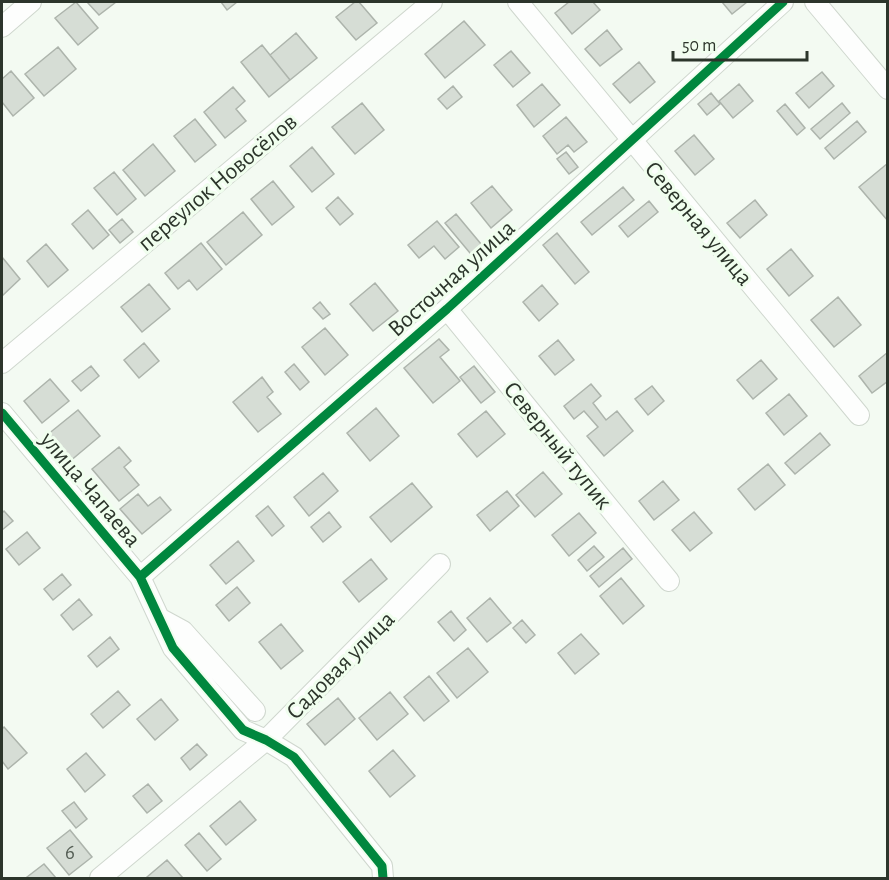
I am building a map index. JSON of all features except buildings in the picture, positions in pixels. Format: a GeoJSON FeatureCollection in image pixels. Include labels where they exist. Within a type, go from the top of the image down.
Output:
{"type":"FeatureCollection","features":[{"type":"Feature","properties":{"kind":"street"},"geometry":{"type":"LineString","coordinates":[[2,27],[32,2]]}},
{"type":"Feature","properties":{"kind":"street","name":"переулок Новосёлов"},"geometry":{"type":"LineString","coordinates":[[2,363],[432,2]]}},
{"type":"Feature","properties":{"kind":"street","name":"Северная улица"},"geometry":{"type":"LineString","coordinates":[[518,2],[859,415]]}},
{"type":"Feature","properties":{"kind":"street","name":"Восточная улица"},"geometry":{"type":"LineString","coordinates":[[140,577],[447,309],[783,2]]}},
{"type":"Feature","properties":{"kind":"street"},"geometry":{"type":"LineString","coordinates":[[815,2],[888,89]]}},
{"type":"Feature","properties":{"kind":"street","name":"Северный тупик"},"geometry":{"type":"LineString","coordinates":[[447,309],[669,581]]}},
{"type":"Feature","properties":{"kind":"street","name":"улица Чапаева"},"geometry":{"type":"LineString","coordinates":[[2,413],[140,577],[173,648],[243,730],[266,740],[294,757],[382,866],[382,879]]}},
{"type":"Feature","properties":{"kind":"street","name":"Садовая улица"},"geometry":{"type":"LineString","coordinates":[[100,879],[266,740],[440,564]]}},
{"type":"Feature","properties":{"kind":"street"},"geometry":{"type":"LineString","coordinates":[[159,618],[183,631],[255,711]]}},
{"type":"Feature","properties":{"kind":"cycle path"},"geometry":{"type":"LineString","coordinates":[[140,577],[447,309],[783,2]]}},
{"type":"Feature","properties":{"kind":"cycle path"},"geometry":{"type":"LineString","coordinates":[[2,413],[140,577],[173,648],[243,730],[266,740],[294,757],[382,866],[383,878]]}}]}
